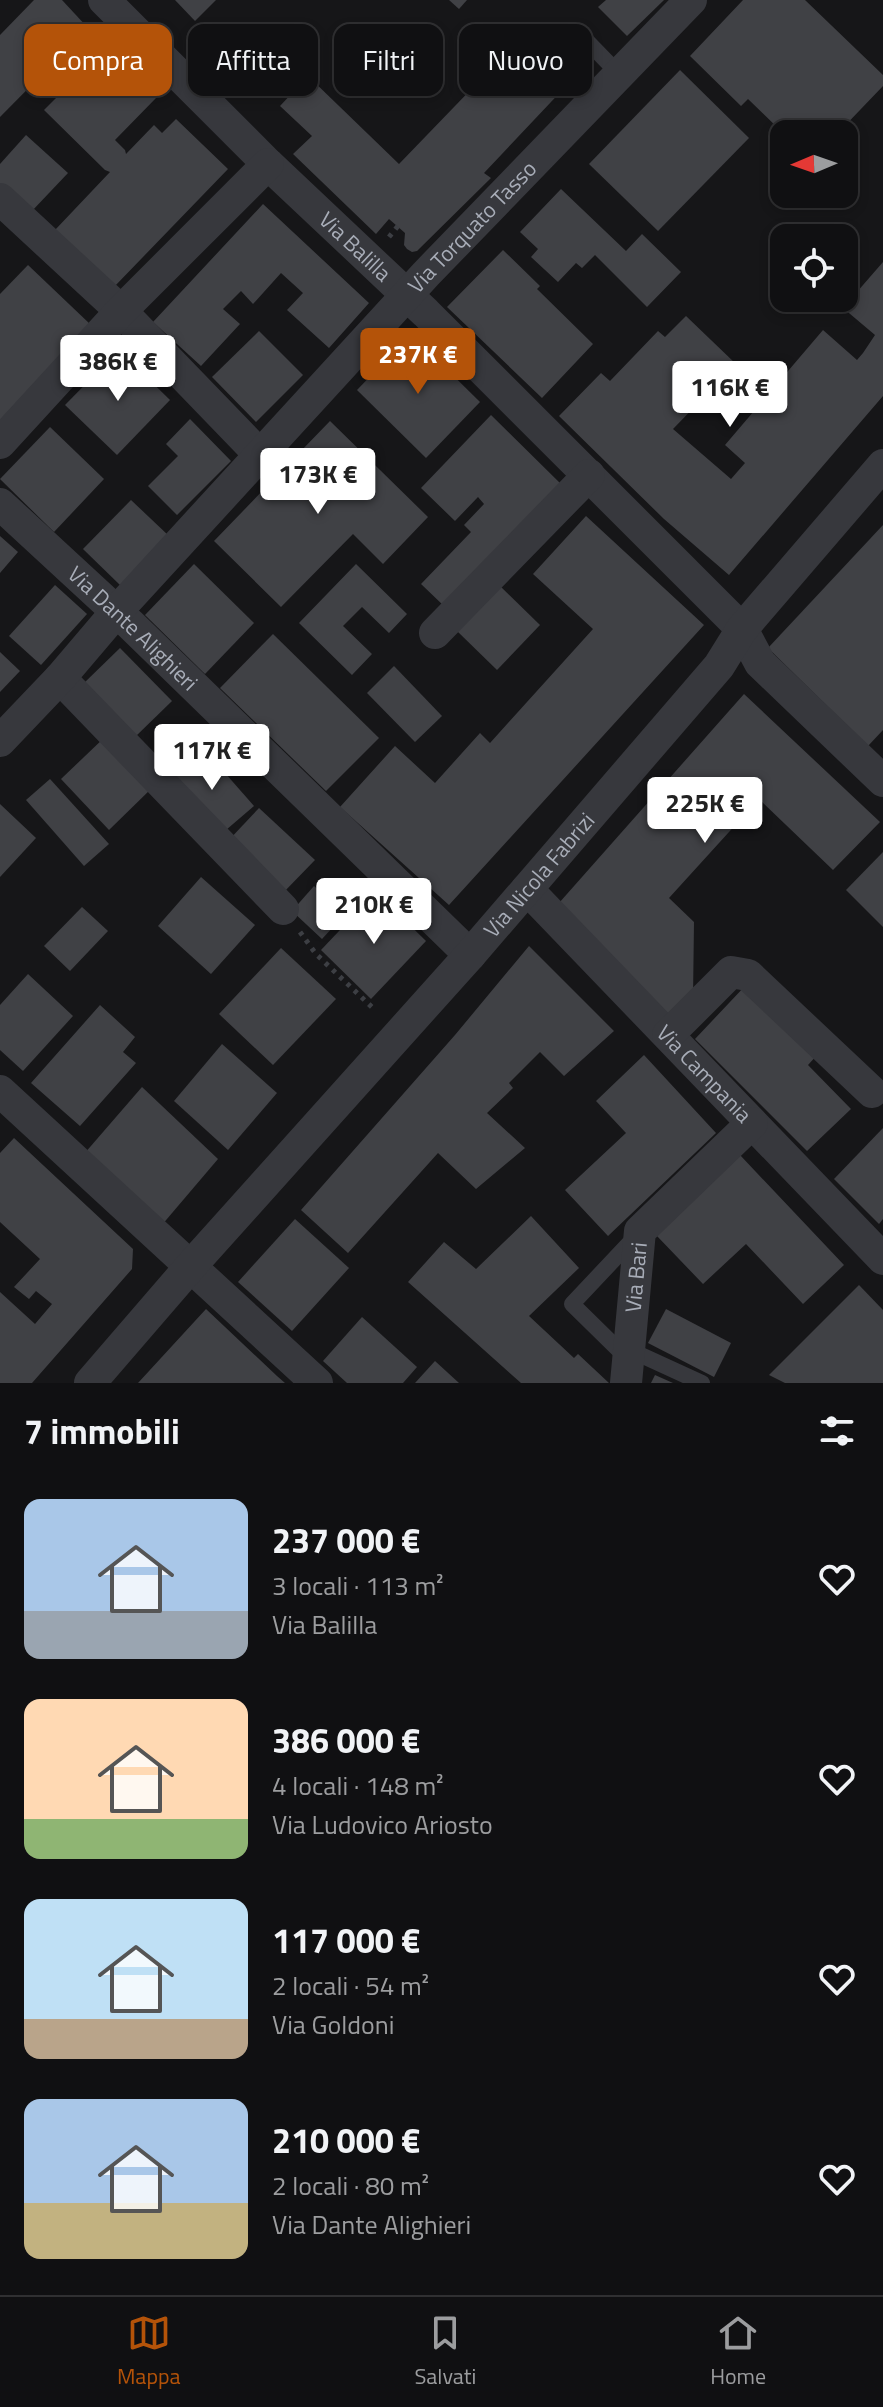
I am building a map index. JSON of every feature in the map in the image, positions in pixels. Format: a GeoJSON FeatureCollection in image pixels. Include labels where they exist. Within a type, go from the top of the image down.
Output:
{"type":"FeatureCollection","features":[{"type":"Feature","properties":{"kind":"street","name":"Via Balilla"},"geometry":{"type":"LineString","coordinates":[[104,0],[268,164],[407,295],[742,629],[760,663],[879,769]]}},
{"type":"Feature","properties":{"kind":"street","name":"Via Torquato Tasso"},"geometry":{"type":"LineString","coordinates":[[0,741],[407,295],[687,1]]}},
{"type":"Feature","properties":{"kind":"street"},"geometry":{"type":"LineString","coordinates":[[0,443],[121,311],[268,164]]}},
{"type":"Feature","properties":{"kind":"street"},"geometry":{"type":"LineString","coordinates":[[0,199],[121,311],[260,455]]}},
{"type":"Feature","properties":{"kind":"street","name":"Via Nicola Fabrizi"},"geometry":{"type":"LineString","coordinates":[[90,1383],[470,955],[719,666],[742,629],[883,465]]}},
{"type":"Feature","properties":{"kind":"street"},"geometry":{"type":"LineString","coordinates":[[435,633],[589,475]]}},
{"type":"Feature","properties":{"kind":"street","name":"Via Dante Alighieri"},"geometry":{"type":"LineString","coordinates":[[0,504],[117,611],[470,955]]}},
{"type":"Feature","properties":{"kind":"street"},"geometry":{"type":"LineString","coordinates":[[60,678],[283,909]]}},
{"type":"Feature","properties":{"kind":"street","name":"Via Campania"},"geometry":{"type":"LineString","coordinates":[[527,889],[883,1259]]}},
{"type":"Feature","properties":{"kind":"street"},"geometry":{"type":"LineString","coordinates":[[668,1035],[731,972],[748,975],[872,1092]]}},
{"type":"Feature","properties":{"kind":"street"},"geometry":{"type":"LineString","coordinates":[[0,1091],[317,1383]]}},
{"type":"Feature","properties":{"kind":"street","name":"Via Bari"},"geometry":{"type":"LineString","coordinates":[[628,1364],[640,1231],[752,1123]]}},
{"type":"Feature","properties":{"kind":"lane"},"geometry":{"type":"LineString","coordinates":[[592,46],[618,73]]}},
{"type":"Feature","properties":{"kind":"lane"},"geometry":{"type":"LineString","coordinates":[[640,1231],[572,1304],[628,1364],[702,1383]]}},
{"type":"Feature","properties":{"kind":"path"},"geometry":{"type":"LineString","coordinates":[[283,909],[316,954],[400,1034]]}},
{"type":"Feature","properties":{"kind":"building"},"geometry":{"type":"Polygon","coordinates":[[[34,0],[62,0],[84,24],[24,24],[24,93],[0,117],[0,35],[34,0]]]}},
{"type":"Feature","properties":{"kind":"building"},"geometry":{"type":"Polygon","coordinates":[[[175,0],[216,0],[195,21],[175,0]]]}},
{"type":"Feature","properties":{"kind":"building"},"geometry":{"type":"Polygon","coordinates":[[[449,0],[467,0],[459,9],[449,0]]]}},
{"type":"Feature","properties":{"kind":"building"},"geometry":{"type":"Polygon","coordinates":[[[606,0],[664,0],[627,36],[598,7],[606,0]]]}},
{"type":"Feature","properties":{"kind":"building"},"geometry":{"type":"Polygon","coordinates":[[[743,0],[805,0],[883,75],[883,86],[850,120],[770,120],[748,99],[741,106],[690,56],[743,0]]]}},
{"type":"Feature","properties":{"kind":"building"},"geometry":{"type":"Polygon","coordinates":[[[680,70],[749,138],[658,231],[589,164],[680,70]]]}},
{"type":"Feature","properties":{"kind":"building"},"geometry":{"type":"Polygon","coordinates":[[[318,86],[399,164],[465,96],[557,96],[484,173],[491,178],[417,251],[412,252],[404,245],[405,233],[389,219],[376,234],[293,154],[312,136],[280,106],[289,96],[318,96],[318,86]]]}},
{"type":"Feature","properties":{"kind":"building"},"geometry":{"type":"Polygon","coordinates":[[[58,96],[154,96],[156,98],[115,140],[126,154],[154,125],[162,133],[176,119],[228,169],[114,287],[55,230],[110,172],[44,110],[58,96]]]}},
{"type":"Feature","properties":{"kind":"building"},"geometry":{"type":"Polygon","coordinates":[[[26,135],[68,173],[31,212],[0,184],[0,164],[26,135]]]}},
{"type":"Feature","properties":{"kind":"building"},"geometry":{"type":"Polygon","coordinates":[[[561,189],[626,251],[642,234],[681,272],[647,307],[595,255],[582,268],[576,263],[558,282],[531,257],[538,249],[520,232],[561,189]]]}},
{"type":"Feature","properties":{"kind":"building"},"geometry":{"type":"Polygon","coordinates":[[[263,204],[369,303],[329,348],[287,310],[303,293],[281,273],[253,304],[241,291],[223,309],[240,324],[201,366],[153,322],[263,204]]]}},
{"type":"Feature","properties":{"kind":"building"},"geometry":{"type":"Polygon","coordinates":[[[503,250],[540,286],[537,289],[593,344],[542,398],[447,307],[503,250]]]}},
{"type":"Feature","properties":{"kind":"building"},"geometry":{"type":"Polygon","coordinates":[[[883,262],[883,396],[729,575],[664,519],[559,416],[601,373],[610,381],[658,331],[665,337],[686,316],[736,364],[673,429],[731,479],[745,463],[725,445],[823,330],[857,360],[863,353],[875,335],[848,312],[858,312],[858,291],[883,262]]]}},
{"type":"Feature","properties":{"kind":"building"},"geometry":{"type":"Polygon","coordinates":[[[28,265],[91,325],[0,420],[0,294],[28,265]]]}},
{"type":"Feature","properties":{"kind":"building"},"geometry":{"type":"Polygon","coordinates":[[[259,331],[303,375],[256,422],[212,377],[259,331]]]}},
{"type":"Feature","properties":{"kind":"building"},"geometry":{"type":"Polygon","coordinates":[[[411,334],[480,402],[426,458],[357,390],[411,334]]]}},
{"type":"Feature","properties":{"kind":"building"},"geometry":{"type":"Polygon","coordinates":[[[119,350],[170,400],[117,455],[65,405],[119,350]]]}},
{"type":"Feature","properties":{"kind":"building"},"geometry":{"type":"Polygon","coordinates":[[[491,415],[562,485],[445,607],[421,584],[471,532],[464,525],[484,504],[478,497],[455,521],[421,488],[491,415]]]}},
{"type":"Feature","properties":{"kind":"building"},"geometry":{"type":"Polygon","coordinates":[[[190,419],[231,461],[177,515],[148,486],[178,456],[166,444],[190,419]]]}},
{"type":"Feature","properties":{"kind":"building"},"geometry":{"type":"Polygon","coordinates":[[[330,421],[428,517],[383,564],[353,534],[281,607],[214,541],[330,421]]]}},
{"type":"Feature","properties":{"kind":"building"},"geometry":{"type":"Polygon","coordinates":[[[50,427],[104,479],[54,532],[0,479],[50,427]]]}},
{"type":"Feature","properties":{"kind":"building"},"geometry":{"type":"Polygon","coordinates":[[[131,500],[169,536],[121,586],[83,549],[131,500]]]}},
{"type":"Feature","properties":{"kind":"building"},"geometry":{"type":"Polygon","coordinates":[[[586,516],[704,625],[449,905],[340,807],[395,746],[435,783],[480,733],[490,743],[593,629],[533,574],[586,516]]]}},
{"type":"Feature","properties":{"kind":"building"},"geometry":{"type":"Polygon","coordinates":[[[883,525],[883,730],[868,746],[768,648],[883,525]]]}},
{"type":"Feature","properties":{"kind":"building"},"geometry":{"type":"Polygon","coordinates":[[[0,536],[18,552],[0,573],[0,536]]]}},
{"type":"Feature","properties":{"kind":"building"},"geometry":{"type":"Polygon","coordinates":[[[194,564],[254,623],[205,674],[145,615],[194,564]]]}},
{"type":"Feature","properties":{"kind":"building"},"geometry":{"type":"Polygon","coordinates":[[[356,564],[407,614],[389,633],[362,607],[343,626],[372,654],[352,675],[299,623],[356,564]]]}},
{"type":"Feature","properties":{"kind":"building"},"geometry":{"type":"Polygon","coordinates":[[[55,585],[87,614],[41,665],[9,636],[55,585]]]}},
{"type":"Feature","properties":{"kind":"building"},"geometry":{"type":"Polygon","coordinates":[[[500,586],[540,625],[497,670],[457,631],[500,586]]]}},
{"type":"Feature","properties":{"kind":"building"},"geometry":{"type":"Polygon","coordinates":[[[273,634],[379,738],[326,791],[220,688],[273,634]]]}},
{"type":"Feature","properties":{"kind":"building"},"geometry":{"type":"Polygon","coordinates":[[[120,648],[172,701],[134,738],[82,685],[120,648]]]}},
{"type":"Feature","properties":{"kind":"building"},"geometry":{"type":"Polygon","coordinates":[[[0,652],[20,671],[0,692],[0,652]]]}},
{"type":"Feature","properties":{"kind":"building"},"geometry":{"type":"Polygon","coordinates":[[[394,666],[442,716],[415,742],[367,693],[394,666]]]}},
{"type":"Feature","properties":{"kind":"building"},"geometry":{"type":"Polygon","coordinates":[[[744,694],[880,822],[833,870],[759,799],[669,898],[694,922],[693,998],[669,1019],[559,903],[744,694]]]}},
{"type":"Feature","properties":{"kind":"building"},"geometry":{"type":"Polygon","coordinates":[[[106,736],[154,786],[109,830],[61,779],[106,736]]]}},
{"type":"Feature","properties":{"kind":"building"},"geometry":{"type":"Polygon","coordinates":[[[204,749],[254,806],[219,836],[169,779],[204,749]]]}},
{"type":"Feature","properties":{"kind":"building"},"geometry":{"type":"Polygon","coordinates":[[[50,779],[109,844],[84,866],[26,800],[50,779]]]}},
{"type":"Feature","properties":{"kind":"building"},"geometry":{"type":"Polygon","coordinates":[[[0,804],[36,838],[0,877],[0,804]]]}},
{"type":"Feature","properties":{"kind":"building"},"geometry":{"type":"Polygon","coordinates":[[[259,808],[315,860],[282,894],[227,842],[259,808]]]}},
{"type":"Feature","properties":{"kind":"building"},"geometry":{"type":"Polygon","coordinates":[[[883,852],[883,927],[846,890],[883,852]]]}},
{"type":"Feature","properties":{"kind":"building"},"geometry":{"type":"Polygon","coordinates":[[[201,877],[255,925],[211,974],[158,926],[201,877]]]}},
{"type":"Feature","properties":{"kind":"building"},"geometry":{"type":"Polygon","coordinates":[[[314,886],[345,914],[322,939],[292,911],[314,886]]]}},
{"type":"Feature","properties":{"kind":"building"},"geometry":{"type":"Polygon","coordinates":[[[376,892],[426,941],[371,999],[321,950],[376,892]]]}},
{"type":"Feature","properties":{"kind":"building"},"geometry":{"type":"Polygon","coordinates":[[[82,907],[108,931],[70,971],[44,946],[82,907]]]}},
{"type":"Feature","properties":{"kind":"building"},"geometry":{"type":"Polygon","coordinates":[[[529,946],[614,1031],[564,1076],[540,1052],[509,1083],[513,1088],[487,1113],[525,1148],[476,1189],[438,1153],[348,1253],[301,1210],[529,946]]]}},
{"type":"Feature","properties":{"kind":"building"},"geometry":{"type":"Polygon","coordinates":[[[281,948],[336,999],[273,1065],[219,1014],[281,948]]]}},
{"type":"Feature","properties":{"kind":"building"},"geometry":{"type":"Polygon","coordinates":[[[28,974],[73,1016],[23,1071],[0,1050],[0,1005],[28,974]]]}},
{"type":"Feature","properties":{"kind":"building"},"geometry":{"type":"Polygon","coordinates":[[[746,985],[818,1054],[808,1065],[851,1109],[807,1151],[695,1039],[746,985]]]}},
{"type":"Feature","properties":{"kind":"building"},"geometry":{"type":"Polygon","coordinates":[[[100,1005],[135,1037],[123,1052],[136,1063],[80,1126],[31,1083],[100,1005]]]}},
{"type":"Feature","properties":{"kind":"building"},"geometry":{"type":"Polygon","coordinates":[[[222,1044],[277,1093],[228,1150],[174,1101],[222,1044]]]}},
{"type":"Feature","properties":{"kind":"building"},"geometry":{"type":"Polygon","coordinates":[[[644,1055],[716,1133],[608,1236],[565,1190],[626,1133],[596,1101],[644,1055]]]}},
{"type":"Feature","properties":{"kind":"building"},"geometry":{"type":"Polygon","coordinates":[[[142,1087],[218,1159],[161,1226],[84,1154],[142,1087]]]}},
{"type":"Feature","properties":{"kind":"building"},"geometry":{"type":"Polygon","coordinates":[[[883,1128],[883,1219],[879,1224],[834,1179],[883,1128]]]}},
{"type":"Feature","properties":{"kind":"building"},"geometry":{"type":"Polygon","coordinates":[[[14,1138],[133,1249],[132,1269],[32,1383],[0,1383],[0,1292],[35,1324],[52,1304],[36,1291],[29,1299],[14,1287],[40,1259],[0,1222],[0,1153],[14,1138]]]}},
{"type":"Feature","properties":{"kind":"building"},"geometry":{"type":"Polygon","coordinates":[[[740,1155],[844,1265],[803,1304],[746,1244],[703,1284],[656,1235],[740,1155]]]}},
{"type":"Feature","properties":{"kind":"building"},"geometry":{"type":"Polygon","coordinates":[[[531,1216],[579,1268],[529,1316],[574,1358],[578,1354],[609,1383],[521,1383],[408,1282],[444,1242],[476,1269],[531,1216]]]}},
{"type":"Feature","properties":{"kind":"building"},"geometry":{"type":"Polygon","coordinates":[[[295,1219],[349,1268],[292,1331],[238,1282],[295,1219]]]}},
{"type":"Feature","properties":{"kind":"building"},"geometry":{"type":"Polygon","coordinates":[[[859,1285],[883,1310],[883,1383],[785,1383],[769,1375],[859,1285]]]}},
{"type":"Feature","properties":{"kind":"building"},"geometry":{"type":"Polygon","coordinates":[[[206,1309],[277,1376],[285,1383],[138,1383],[206,1309]]]}},
{"type":"Feature","properties":{"kind":"building"},"geometry":{"type":"Polygon","coordinates":[[[666,1309],[731,1343],[714,1377],[648,1343],[666,1309]]]}},
{"type":"Feature","properties":{"kind":"building"},"geometry":{"type":"Polygon","coordinates":[[[362,1317],[417,1367],[403,1383],[347,1383],[323,1361],[362,1317]]]}},
{"type":"Feature","properties":{"kind":"building"},"geometry":{"type":"Polygon","coordinates":[[[435,1361],[459,1383],[415,1383],[435,1361]]]}},
{"type":"Feature","properties":{"kind":"building"},"geometry":{"type":"Polygon","coordinates":[[[655,1375],[673,1383],[651,1383],[655,1375]]]}}]}
